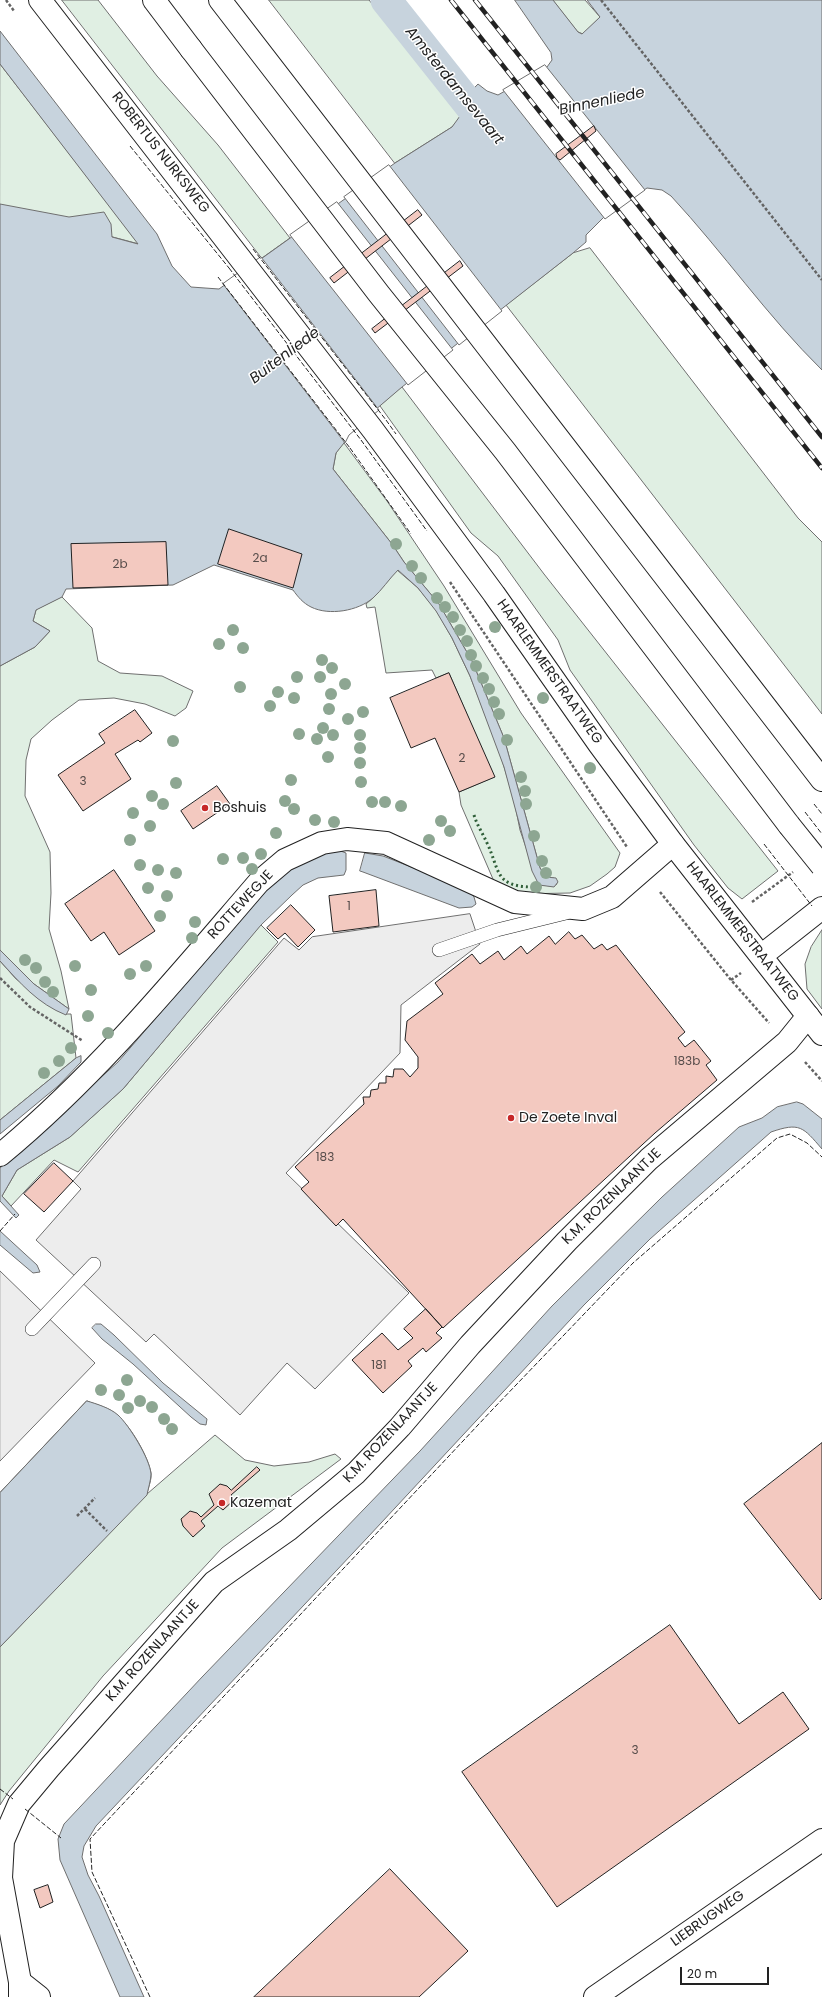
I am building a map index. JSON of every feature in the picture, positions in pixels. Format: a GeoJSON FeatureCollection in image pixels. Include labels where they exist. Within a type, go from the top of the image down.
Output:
{"type":"FeatureCollection","features":[{"type":"Feature","properties":{"kind":"main road","name":"ROBERTUS NURKSWEG"},"geometry":{"type":"LineString","coordinates":[[40,0],[242,258],[279,308]]}},
{"type":"Feature","properties":{"kind":"main road"},"geometry":{"type":"LineString","coordinates":[[154,0],[379,294],[505,451],[822,866]]}},
{"type":"Feature","properties":{"kind":"main road"},"geometry":{"type":"LineString","coordinates":[[220,0],[822,780]]}},
{"type":"Feature","properties":{"kind":"main road","name":"HAARLEMMERSTRAATWEG"},"geometry":{"type":"LineString","coordinates":[[279,308],[374,430],[494,594],[599,744],[673,844],[822,1034]]}},
{"type":"Feature","properties":{"kind":"main road","name":"ROTTEWEGJE"},"geometry":{"type":"LineString","coordinates":[[0,1155],[30,1130],[106,1057],[259,882],[284,860],[322,843],[347,839],[386,843],[515,902],[583,909],[612,897],[673,844]]}},
{"type":"Feature","properties":{"kind":"main road"},"geometry":{"type":"LineString","coordinates":[[761,956],[822,908]]}},
{"type":"Feature","properties":{"kind":"main road","name":"K.M. ROZENLAANTJE"},"geometry":{"type":"LineString","coordinates":[[39,1997],[20,1990],[1,1878],[3,1841],[19,1804],[214,1582],[288,1530],[356,1473],[400,1427],[470,1345],[566,1241],[649,1160],[787,1042],[808,1016]]}},
{"type":"Feature","properties":{"kind":"main road","name":"LIEBRUGWEG"},"geometry":{"type":"LineString","coordinates":[[595,1997],[822,1840]]}},
{"type":"Feature","properties":{"kind":"lane"},"geometry":{"type":"LineString","coordinates":[[439,950],[497,930],[583,909]]}},
{"type":"Feature","properties":{"kind":"lane"},"geometry":{"type":"LineString","coordinates":[[32,1329],[94,1264]]}},
{"type":"Feature","properties":{"kind":"path"},"geometry":{"type":"LineString","coordinates":[[601,0],[822,280]]}},
{"type":"Feature","properties":{"kind":"path"},"geometry":{"type":"LineString","coordinates":[[470,612],[642,870],[731,980]]}},
{"type":"Feature","properties":{"kind":"path"},"geometry":{"type":"LineString","coordinates":[[732,918],[798,868]]}},
{"type":"Feature","properties":{"kind":"path"},"geometry":{"type":"LineString","coordinates":[[0,978],[30,1007],[75,1035],[106,1057]]}},
{"type":"Feature","properties":{"kind":"path"},"geometry":{"type":"LineString","coordinates":[[77,1516],[95,1498]]}},
{"type":"Feature","properties":{"kind":"path"},"geometry":{"type":"LineString","coordinates":[[85,1509],[107,1531]]}},
{"type":"Feature","properties":{"kind":"green space"},"geometry":{"type":"Polygon","coordinates":[[[62,0],[98,0],[157,76],[218,145],[290,238],[262,258],[62,0]]]}},
{"type":"Feature","properties":{"kind":"green space"},"geometry":{"type":"Polygon","coordinates":[[[269,0],[369,0],[459,112],[460,118],[452,127],[395,163],[269,0]]]}},
{"type":"Feature","properties":{"kind":"green space"},"geometry":{"type":"Polygon","coordinates":[[[553,0],[585,0],[600,17],[583,34],[578,32],[553,0]]]}},
{"type":"Feature","properties":{"kind":"green space"},"geometry":{"type":"Polygon","coordinates":[[[0,64],[139,244],[0,207],[0,64]]]}},
{"type":"Feature","properties":{"kind":"green space"},"geometry":{"type":"Polygon","coordinates":[[[590,248],[798,518],[822,542],[822,714],[506,305],[573,253],[590,248]]]}},
{"type":"Feature","properties":{"kind":"green space"},"geometry":{"type":"Polygon","coordinates":[[[402,387],[544,574],[778,871],[742,899],[728,888],[694,845],[570,670],[558,640],[498,556],[471,533],[380,406],[402,387]]]}},
{"type":"Feature","properties":{"kind":"green space"},"geometry":{"type":"Polygon","coordinates":[[[344,443],[387,501],[444,586],[521,713],[620,853],[615,867],[590,886],[570,893],[520,894],[496,886],[461,805],[459,792],[494,777],[449,673],[436,678],[432,670],[386,673],[375,607],[367,608],[366,604],[397,570],[418,588],[436,610],[452,638],[470,676],[499,750],[514,800],[520,830],[539,885],[554,886],[557,884],[554,878],[546,877],[540,868],[504,738],[472,661],[439,604],[404,562],[392,544],[333,469],[336,453],[344,443]]]}},
{"type":"Feature","properties":{"kind":"green space"},"geometry":{"type":"Polygon","coordinates":[[[62,597],[92,628],[98,661],[120,673],[162,676],[193,691],[186,708],[175,716],[145,704],[114,698],[79,700],[52,720],[31,739],[26,760],[25,796],[50,852],[51,893],[49,929],[61,971],[69,1009],[34,984],[0,950],[0,666],[35,647],[50,631],[33,621],[36,610],[62,597]]]}},
{"type":"Feature","properties":{"kind":"green space"},"geometry":{"type":"Polygon","coordinates":[[[261,925],[278,942],[78,1172],[54,1160],[11,1206],[2,1196],[17,1170],[70,1137],[123,1089],[261,925]]]}},
{"type":"Feature","properties":{"kind":"green space"},"geometry":{"type":"Polygon","coordinates":[[[822,930],[822,1009],[807,989],[805,964],[811,947],[822,930]]]}},
{"type":"Feature","properties":{"kind":"green space"},"geometry":{"type":"Polygon","coordinates":[[[0,961],[16,979],[66,1014],[71,1014],[76,1058],[0,1120],[0,961]]]}},
{"type":"Feature","properties":{"kind":"green space"},"geometry":{"type":"Polygon","coordinates":[[[87,1401],[115,1413],[133,1434],[143,1450],[151,1473],[147,1494],[215,1435],[245,1460],[274,1466],[309,1462],[335,1454],[341,1459],[222,1548],[103,1676],[9,1791],[0,1805],[0,1647],[117,1525],[0,1493],[87,1401]]]}},
{"type":"Feature","properties":{"kind":"shaded area"},"geometry":{"type":"Polygon","coordinates":[[[470,914],[480,944],[401,1005],[400,1053],[286,1173],[409,1293],[315,1389],[287,1363],[240,1415],[154,1334],[146,1342],[36,1240],[81,1189],[73,1181],[284,938],[299,950],[312,937],[470,914]]]}},
{"type":"Feature","properties":{"kind":"shaded area"},"geometry":{"type":"Polygon","coordinates":[[[0,1271],[95,1363],[0,1461],[0,1271]]]}},
{"type":"Feature","properties":{"kind":"water"},"geometry":{"type":"Polygon","coordinates":[[[515,0],[553,0],[578,32],[582,34],[600,17],[587,0],[822,0],[822,370],[783,328],[671,196],[662,190],[647,188],[605,216],[586,235],[586,242],[573,253],[402,387],[347,434],[344,443],[336,453],[333,469],[392,544],[404,562],[439,604],[472,661],[504,738],[540,868],[546,877],[556,878],[558,882],[554,887],[539,885],[532,871],[504,767],[470,676],[452,638],[436,611],[418,588],[398,570],[376,595],[367,602],[352,609],[335,612],[318,610],[311,607],[301,600],[293,590],[214,565],[173,585],[66,589],[62,597],[36,610],[33,621],[50,631],[35,647],[0,666],[0,204],[69,217],[104,212],[111,224],[112,237],[138,244],[0,64],[0,31],[157,234],[172,266],[191,287],[219,289],[395,163],[452,127],[460,116],[455,108],[478,84],[487,91],[498,95],[547,67],[552,60],[551,53],[515,0]]]}},
{"type":"Feature","properties":{"kind":"water"},"geometry":{"type":"Polygon","coordinates":[[[338,850],[346,853],[346,870],[344,875],[318,878],[303,885],[261,925],[123,1089],[70,1137],[17,1170],[2,1196],[19,1215],[16,1218],[0,1201],[0,1168],[118,1062],[277,878],[290,868],[319,853],[338,850]]]}},
{"type":"Feature","properties":{"kind":"water"},"geometry":{"type":"Polygon","coordinates":[[[365,853],[383,856],[468,889],[474,897],[476,904],[472,907],[459,908],[360,871],[365,853]]]}},
{"type":"Feature","properties":{"kind":"water"},"geometry":{"type":"Polygon","coordinates":[[[0,950],[34,984],[69,1009],[66,1015],[38,999],[22,985],[0,961],[0,950]]]}},
{"type":"Feature","properties":{"kind":"water"},"geometry":{"type":"Polygon","coordinates":[[[81,1056],[81,1062],[58,1086],[0,1134],[0,1120],[76,1058],[81,1056]]]}},
{"type":"Feature","properties":{"kind":"water"},"geometry":{"type":"Polygon","coordinates":[[[797,1102],[803,1104],[822,1119],[822,1149],[805,1131],[800,1128],[789,1127],[771,1132],[650,1239],[584,1305],[96,1826],[84,1846],[82,1857],[88,1875],[99,1896],[144,1997],[120,1997],[60,1860],[58,1839],[64,1824],[203,1676],[420,1451],[552,1306],[662,1197],[739,1127],[762,1118],[777,1107],[797,1102]]]}},
{"type":"Feature","properties":{"kind":"water"},"geometry":{"type":"Polygon","coordinates":[[[0,1231],[37,1265],[40,1272],[33,1273],[0,1245],[0,1231]]]}},
{"type":"Feature","properties":{"kind":"water"},"geometry":{"type":"Polygon","coordinates":[[[96,1324],[101,1324],[114,1335],[163,1383],[207,1419],[206,1425],[200,1424],[191,1417],[133,1364],[102,1339],[92,1328],[96,1324]]]}},
{"type":"Feature","properties":{"kind":"water"},"geometry":{"type":"Polygon","coordinates":[[[87,1401],[103,1406],[118,1415],[133,1434],[143,1451],[150,1468],[151,1476],[147,1495],[0,1647],[0,1493],[87,1401]]]}},
{"type":"Feature","properties":{"kind":"pier"},"geometry":{"type":"Polygon","coordinates":[[[545,65],[645,190],[605,219],[503,90],[545,65]]]}},
{"type":"Feature","properties":{"kind":"pier"},"geometry":{"type":"Polygon","coordinates":[[[389,165],[502,311],[459,345],[344,197],[389,165]]]}},
{"type":"Feature","properties":{"kind":"pier"},"geometry":{"type":"Polygon","coordinates":[[[337,202],[453,350],[408,385],[290,235],[337,202]]]}},
{"type":"Feature","properties":{"kind":"pier"},"geometry":{"type":"Polygon","coordinates":[[[261,257],[379,410],[349,435],[345,443],[223,284],[261,257]]]}},
{"type":"Feature","properties":{"kind":"building"},"geometry":{"type":"Polygon","coordinates":[[[594,126],[596,131],[560,160],[557,158],[556,154],[594,126]]]}},
{"type":"Feature","properties":{"kind":"building"},"geometry":{"type":"Polygon","coordinates":[[[418,210],[422,215],[334,283],[330,278],[418,210]]]}},
{"type":"Feature","properties":{"kind":"building"},"geometry":{"type":"Polygon","coordinates":[[[460,261],[463,266],[375,333],[372,329],[460,261]]]}},
{"type":"Feature","properties":{"kind":"building"},"geometry":{"type":"Polygon","coordinates":[[[229,529],[302,554],[293,588],[218,564],[229,529]]]}},
{"type":"Feature","properties":{"kind":"building"},"geometry":{"type":"Polygon","coordinates":[[[166,542],[168,585],[73,588],[71,544],[166,542]]]}},
{"type":"Feature","properties":{"kind":"building"},"geometry":{"type":"Polygon","coordinates":[[[449,673],[495,777],[459,792],[435,738],[411,748],[390,698],[449,673]]]}},
{"type":"Feature","properties":{"kind":"building"},"geometry":{"type":"Polygon","coordinates":[[[135,710],[152,733],[140,742],[138,740],[115,754],[131,779],[83,811],[58,775],[105,743],[99,734],[135,710]]]}},
{"type":"Feature","properties":{"kind":"building","name":"Boshuis"},"geometry":{"type":"Polygon","coordinates":[[[217,786],[230,804],[193,829],[181,811],[217,786]]]}},
{"type":"Feature","properties":{"kind":"building"},"geometry":{"type":"Polygon","coordinates":[[[114,870],[155,931],[119,955],[104,932],[91,941],[65,904],[114,870]]]}},
{"type":"Feature","properties":{"kind":"building"},"geometry":{"type":"Polygon","coordinates":[[[376,890],[379,926],[333,932],[329,896],[376,890]]]}},
{"type":"Feature","properties":{"kind":"building"},"geometry":{"type":"Polygon","coordinates":[[[291,905],[315,930],[298,947],[285,933],[278,939],[267,928],[291,905]]]}},
{"type":"Feature","properties":{"kind":"building","name":"De Zoete Inval"},"geometry":{"type":"Polygon","coordinates":[[[569,932],[575,939],[582,935],[594,949],[602,944],[607,950],[616,945],[685,1032],[678,1038],[685,1047],[694,1040],[711,1061],[706,1065],[717,1080],[655,1133],[443,1328],[343,1219],[336,1226],[301,1189],[309,1182],[295,1167],[364,1104],[363,1097],[370,1097],[371,1090],[378,1089],[379,1083],[386,1083],[386,1076],[393,1077],[394,1069],[403,1069],[410,1077],[418,1068],[418,1057],[405,1040],[407,1021],[443,994],[435,983],[472,954],[480,964],[498,951],[504,960],[521,946],[527,954],[549,936],[555,944],[569,932]]]}},
{"type":"Feature","properties":{"kind":"building"},"geometry":{"type":"Polygon","coordinates":[[[54,1163],[73,1181],[44,1212],[24,1194],[54,1163]]]}},
{"type":"Feature","properties":{"kind":"building"},"geometry":{"type":"Polygon","coordinates":[[[426,1309],[442,1327],[436,1333],[442,1338],[426,1352],[423,1348],[408,1361],[412,1366],[383,1393],[352,1360],[382,1333],[398,1350],[413,1338],[404,1329],[426,1309]]]}},
{"type":"Feature","properties":{"kind":"building"},"geometry":{"type":"Polygon","coordinates":[[[822,1443],[822,1598],[820,1600],[744,1504],[822,1443]]]}},
{"type":"Feature","properties":{"kind":"building","name":"Kazemat"},"geometry":{"type":"Polygon","coordinates":[[[257,1467],[260,1470],[231,1495],[235,1499],[223,1510],[218,1506],[201,1521],[205,1526],[193,1537],[183,1526],[181,1519],[190,1511],[197,1513],[201,1517],[214,1505],[209,1494],[220,1484],[227,1486],[231,1490],[257,1467]]]}},
{"type":"Feature","properties":{"kind":"building"},"geometry":{"type":"Polygon","coordinates":[[[670,1625],[739,1724],[783,1692],[809,1729],[557,1907],[462,1772],[670,1625]]]}},
{"type":"Feature","properties":{"kind":"building"},"geometry":{"type":"Polygon","coordinates":[[[390,1869],[468,1951],[419,1997],[254,1997],[390,1869]]]}},
{"type":"Feature","properties":{"kind":"building"},"geometry":{"type":"Polygon","coordinates":[[[48,1885],[53,1902],[40,1908],[34,1890],[48,1885]]]}},
{"type":"Feature","properties":{"kind":"waterway","name":"Amsterdamsevaart"},"geometry":{"type":"LineString","coordinates":[[386,0],[490,131]]}},
{"type":"Feature","properties":{"kind":"railway"},"geometry":{"type":"LineString","coordinates":[[451,0],[822,468]]}},
{"type":"Feature","properties":{"kind":"railway"},"geometry":{"type":"LineString","coordinates":[[475,0],[822,437]]}},
{"type":"Feature","properties":{"kind":"hedge"},"geometry":{"type":"LineString","coordinates":[[474,815],[500,875],[510,884],[531,887]]}},
{"type":"Feature","properties":{"kind":"fence"},"geometry":{"type":"LineString","coordinates":[[130,146],[229,268]]}},
{"type":"Feature","properties":{"kind":"fence"},"geometry":{"type":"LineString","coordinates":[[253,249],[386,420]]}},
{"type":"Feature","properties":{"kind":"fence"},"geometry":{"type":"LineString","coordinates":[[229,268],[361,440]]}},
{"type":"Feature","properties":{"kind":"fence"},"geometry":{"type":"LineString","coordinates":[[218,277],[350,448]]}},
{"type":"Feature","properties":{"kind":"fence"},"geometry":{"type":"LineString","coordinates":[[386,420],[396,434]]}},
{"type":"Feature","properties":{"kind":"fence"},"geometry":{"type":"LineString","coordinates":[[361,440],[427,531]]}},
{"type":"Feature","properties":{"kind":"fence"},"geometry":{"type":"LineString","coordinates":[[350,448],[411,534]]}},
{"type":"Feature","properties":{"kind":"fence"},"geometry":{"type":"LineString","coordinates":[[814,804],[822,814]]}},
{"type":"Feature","properties":{"kind":"fence"},"geometry":{"type":"LineString","coordinates":[[805,812],[822,834]]}},
{"type":"Feature","properties":{"kind":"fence"},"geometry":{"type":"LineString","coordinates":[[764,844],[812,906]]}},
{"type":"Feature","properties":{"kind":"fence"},"geometry":{"type":"LineString","coordinates":[[150,1997],[92,1872],[90,1839],[493,1409],[633,1263],[777,1138],[790,1134],[807,1143],[822,1157]]}},
{"type":"Feature","properties":{"kind":"fence"},"geometry":{"type":"LineString","coordinates":[[0,1231],[15,1214]]}},
{"type":"Feature","properties":{"kind":"fence"},"geometry":{"type":"LineString","coordinates":[[0,1789],[13,1799]]}},
{"type":"Feature","properties":{"kind":"fence"},"geometry":{"type":"LineString","coordinates":[[25,1809],[61,1838]]}},
{"type":"Feature","properties":{"kind":"place","name":"Boshuis"},"geometry":{"type":"Point","coordinates":[205,808]}},
{"type":"Feature","properties":{"kind":"place","name":"De Zoete Inval"},"geometry":{"type":"Point","coordinates":[511,1118]}},
{"type":"Feature","properties":{"kind":"place","name":"Kazemat"},"geometry":{"type":"Point","coordinates":[222,1503]}},
{"type":"Feature","properties":{"kind":"water label","name":"Binnenliede"},"geometry":{"type":"Point","coordinates":[602,102]}},
{"type":"Feature","properties":{"kind":"water label","name":"Buitenliede"},"geometry":{"type":"Point","coordinates":[285,356]}}]}
